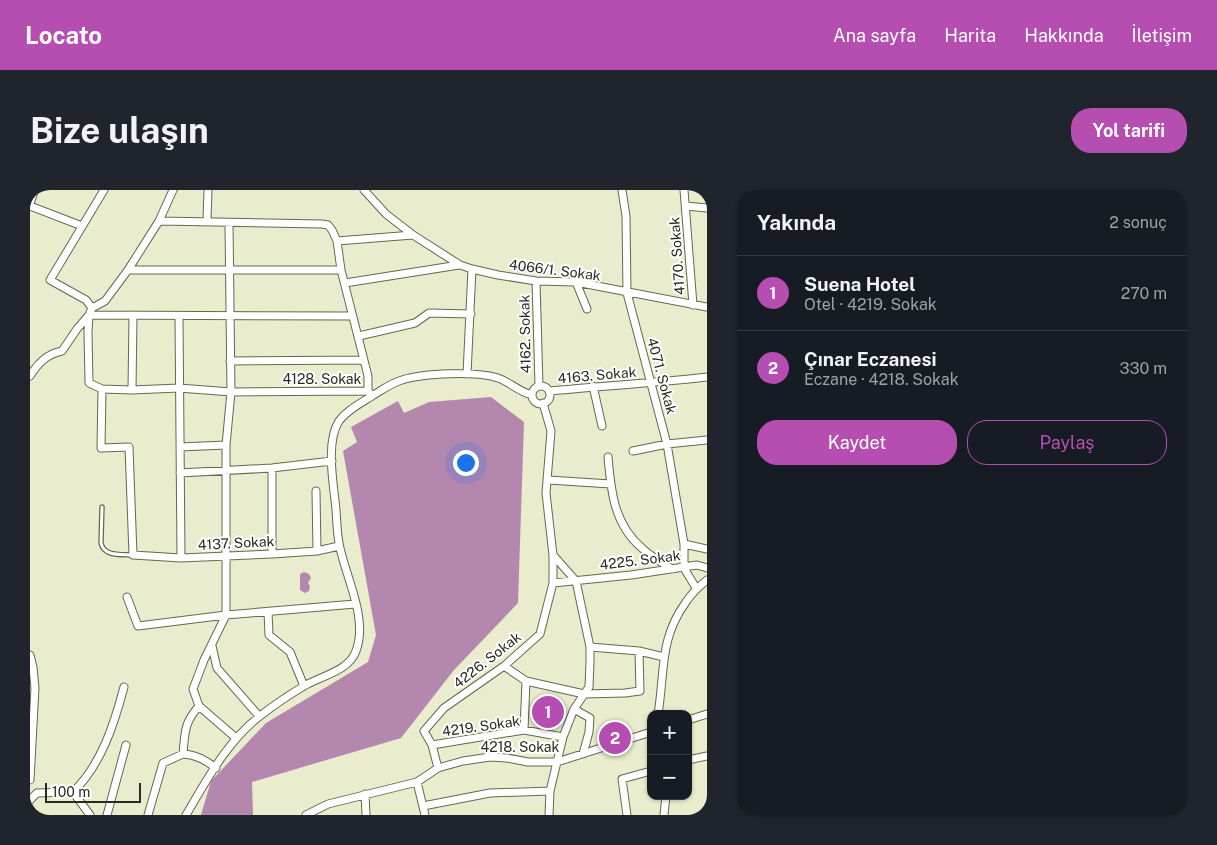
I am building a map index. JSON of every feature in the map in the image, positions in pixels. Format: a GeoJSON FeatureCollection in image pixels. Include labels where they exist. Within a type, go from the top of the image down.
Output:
{"type":"FeatureCollection","features":[{"type":"Feature","properties":{"kind":"street"},"geometry":{"type":"LineString","coordinates":[[30,202],[35,190]]}},
{"type":"Feature","properties":{"kind":"street"},"geometry":{"type":"LineString","coordinates":[[104,190],[50,280],[86,300],[91,312],[88,332],[89,383],[102,389],[101,448],[129,447],[133,555]]}},
{"type":"Feature","properties":{"kind":"street"},"geometry":{"type":"LineString","coordinates":[[30,376],[37,365],[51,353],[62,351],[76,329],[91,312],[105,301],[128,270],[159,221],[174,190]]}},
{"type":"Feature","properties":{"kind":"street"},"geometry":{"type":"LineString","coordinates":[[207,222],[208,190]]}},
{"type":"Feature","properties":{"kind":"street","name":"4066/1. Sokak"},"geometry":{"type":"LineString","coordinates":[[364,190],[386,214],[413,235],[460,264],[472,269],[536,281],[576,282],[707,308]]}},
{"type":"Feature","properties":{"kind":"street","name":"4071. Sokak"},"geometry":{"type":"LineString","coordinates":[[622,190],[626,216],[627,293],[667,444],[684,544],[684,568]]}},
{"type":"Feature","properties":{"kind":"street","name":"4170. Sokak"},"geometry":{"type":"LineString","coordinates":[[684,190],[693,306]]}},
{"type":"Feature","properties":{"kind":"street"},"geometry":{"type":"LineString","coordinates":[[30,206],[82,226]]}},
{"type":"Feature","properties":{"kind":"street"},"geometry":{"type":"LineString","coordinates":[[686,206],[707,208]]}},
{"type":"Feature","properties":{"kind":"street"},"geometry":{"type":"LineString","coordinates":[[159,221],[328,225],[337,241],[341,270],[359,336],[370,393],[339,421],[332,438],[339,546],[361,629],[356,652],[344,666],[304,686],[259,716],[236,738],[186,815]]}},
{"type":"Feature","properties":{"kind":"street"},"geometry":{"type":"LineString","coordinates":[[229,223],[231,392],[226,445],[226,615],[204,660],[194,689],[198,706],[236,738]]}},
{"type":"Feature","properties":{"kind":"street"},"geometry":{"type":"LineString","coordinates":[[337,241],[413,235]]}},
{"type":"Feature","properties":{"kind":"street"},"geometry":{"type":"LineString","coordinates":[[345,283],[460,264]]}},
{"type":"Feature","properties":{"kind":"street"},"geometry":{"type":"LineString","coordinates":[[467,374],[472,269]]}},
{"type":"Feature","properties":{"kind":"street"},"geometry":{"type":"LineString","coordinates":[[128,270],[341,270]]}},
{"type":"Feature","properties":{"kind":"street","name":"4162. Sokak"},"geometry":{"type":"LineString","coordinates":[[536,281],[539,386]]}},
{"type":"Feature","properties":{"kind":"street"},"geometry":{"type":"LineString","coordinates":[[576,282],[586,309]]}},
{"type":"Feature","properties":{"kind":"street"},"geometry":{"type":"LineString","coordinates":[[91,312],[179,316],[352,316]]}},
{"type":"Feature","properties":{"kind":"street"},"geometry":{"type":"LineString","coordinates":[[359,336],[415,323],[429,313],[471,314]]}},
{"type":"Feature","properties":{"kind":"street"},"geometry":{"type":"LineString","coordinates":[[132,390],[133,315]]}},
{"type":"Feature","properties":{"kind":"street"},"geometry":{"type":"LineString","coordinates":[[179,316],[180,558]]}},
{"type":"Feature","properties":{"kind":"street"},"geometry":{"type":"LineString","coordinates":[[230,361],[364,360]]}},
{"type":"Feature","properties":{"kind":"street","name":"4128. Sokak"},"geometry":{"type":"LineString","coordinates":[[102,389],[179,388],[231,392],[370,393],[403,379],[467,374],[488,375],[498,378],[526,394],[532,395]]}},
{"type":"Feature","properties":{"kind":"street","name":"4163. Sokak"},"geometry":{"type":"LineString","coordinates":[[549,391],[593,386],[651,383],[707,376]]}},
{"type":"Feature","properties":{"kind":"street"},"geometry":{"type":"LineString","coordinates":[[539,386],[545,387],[549,391],[549,397],[543,403],[536,402],[532,395],[534,389],[539,386]]}},
{"type":"Feature","properties":{"kind":"street"},"geometry":{"type":"LineString","coordinates":[[593,386],[602,426]]}},
{"type":"Feature","properties":{"kind":"street"},"geometry":{"type":"LineString","coordinates":[[543,403],[552,431],[548,480],[611,484]]}},
{"type":"Feature","properties":{"kind":"street"},"geometry":{"type":"LineString","coordinates":[[633,451],[667,444],[707,440]]}},
{"type":"Feature","properties":{"kind":"street"},"geometry":{"type":"LineString","coordinates":[[180,447],[226,445]]}},
{"type":"Feature","properties":{"kind":"street"},"geometry":{"type":"LineString","coordinates":[[608,457],[615,509],[632,538],[643,550],[672,569]]}},
{"type":"Feature","properties":{"kind":"street"},"geometry":{"type":"LineString","coordinates":[[180,474],[272,468],[332,461]]}},
{"type":"Feature","properties":{"kind":"street"},"geometry":{"type":"LineString","coordinates":[[272,468],[272,554]]}},
{"type":"Feature","properties":{"kind":"street","name":"4226. Sokak"},"geometry":{"type":"LineString","coordinates":[[432,745],[424,731],[444,708],[504,666],[540,634],[553,582],[553,556],[546,493],[548,480]]}},
{"type":"Feature","properties":{"kind":"street"},"geometry":{"type":"LineString","coordinates":[[316,491],[317,551]]}},
{"type":"Feature","properties":{"kind":"street"},"geometry":{"type":"LineString","coordinates":[[684,544],[707,549]]}},
{"type":"Feature","properties":{"kind":"street","name":"4137. Sokak"},"geometry":{"type":"LineString","coordinates":[[133,555],[180,558],[227,556],[317,551],[339,546]]}},
{"type":"Feature","properties":{"kind":"street"},"geometry":{"type":"LineString","coordinates":[[549,815],[550,790],[563,737],[574,709],[589,687],[590,647],[576,581],[553,556]]}},
{"type":"Feature","properties":{"kind":"street","name":"4225. Sokak"},"geometry":{"type":"LineString","coordinates":[[553,582],[576,581],[697,565],[707,568]]}},
{"type":"Feature","properties":{"kind":"street"},"geometry":{"type":"LineString","coordinates":[[684,568],[696,588]]}},
{"type":"Feature","properties":{"kind":"street"},"geometry":{"type":"LineString","coordinates":[[659,710],[664,656],[669,634],[680,610],[696,588],[707,580]]}},
{"type":"Feature","properties":{"kind":"street"},"geometry":{"type":"LineString","coordinates":[[127,597],[138,626],[226,615],[355,604]]}},
{"type":"Feature","properties":{"kind":"street"},"geometry":{"type":"LineString","coordinates":[[268,612],[269,635],[290,652],[304,686]]}},
{"type":"Feature","properties":{"kind":"street"},"geometry":{"type":"LineString","coordinates":[[212,646],[217,668],[259,716]]}},
{"type":"Feature","properties":{"kind":"street"},"geometry":{"type":"LineString","coordinates":[[590,647],[639,651],[664,656]]}},
{"type":"Feature","properties":{"kind":"street"},"geometry":{"type":"LineString","coordinates":[[504,666],[526,681],[584,694],[625,693],[640,690],[639,651]]}},
{"type":"Feature","properties":{"kind":"street"},"geometry":{"type":"LineString","coordinates":[[30,655],[35,688],[30,780]]}},
{"type":"Feature","properties":{"kind":"street"},"geometry":{"type":"LineString","coordinates":[[524,730],[526,681]]}},
{"type":"Feature","properties":{"kind":"street"},"geometry":{"type":"LineString","coordinates":[[30,799],[37,793],[72,792],[84,780],[106,742],[124,687]]}},
{"type":"Feature","properties":{"kind":"street"},"geometry":{"type":"LineString","coordinates":[[183,754],[185,727],[198,706]]}},
{"type":"Feature","properties":{"kind":"street"},"geometry":{"type":"LineString","coordinates":[[574,709],[590,718],[589,732],[583,754]]}},
{"type":"Feature","properties":{"kind":"street"},"geometry":{"type":"LineString","coordinates":[[692,719],[707,714]]}},
{"type":"Feature","properties":{"kind":"street","name":"4219. Sokak"},"geometry":{"type":"LineString","coordinates":[[432,745],[524,730],[563,737]]}},
{"type":"Feature","properties":{"kind":"street","name":"4218. Sokak"},"geometry":{"type":"LineString","coordinates":[[306,815],[328,804],[417,782],[438,768],[490,757],[528,762],[557,762],[647,733]]}},
{"type":"Feature","properties":{"kind":"street"},"geometry":{"type":"LineString","coordinates":[[107,815],[126,745]]}},
{"type":"Feature","properties":{"kind":"street"},"geometry":{"type":"LineString","coordinates":[[432,745],[438,768]]}},
{"type":"Feature","properties":{"kind":"street"},"geometry":{"type":"LineString","coordinates":[[148,815],[163,763],[183,754],[194,754],[205,759],[216,768]]}},
{"type":"Feature","properties":{"kind":"street"},"geometry":{"type":"LineString","coordinates":[[692,759],[707,756]]}},
{"type":"Feature","properties":{"kind":"street"},"geometry":{"type":"LineString","coordinates":[[627,815],[622,779],[647,772]]}},
{"type":"Feature","properties":{"kind":"street"},"geometry":{"type":"LineString","coordinates":[[417,782],[425,815]]}},
{"type":"Feature","properties":{"kind":"street"},"geometry":{"type":"LineString","coordinates":[[423,806],[490,793],[550,790]]}},
{"type":"Feature","properties":{"kind":"street"},"geometry":{"type":"LineString","coordinates":[[72,792],[90,815]]}},
{"type":"Feature","properties":{"kind":"street"},"geometry":{"type":"LineString","coordinates":[[365,794],[366,815]]}},
{"type":"Feature","properties":{"kind":"street"},"geometry":{"type":"LineString","coordinates":[[664,815],[666,800]]}},
{"type":"Feature","properties":{"kind":"lane"},"geometry":{"type":"LineString","coordinates":[[102,507],[101,543],[103,549],[107,553],[133,555]]}},
{"type":"Feature","properties":{"kind":"shaded area"},"geometry":{"type":"Polygon","coordinates":[[[491,397],[524,422],[518,603],[454,670],[401,738],[252,782],[253,815],[201,815],[211,781],[266,723],[368,662],[376,635],[343,451],[357,442],[351,427],[398,401],[404,413],[429,402],[491,397]]]}},
{"type":"Feature","properties":{"kind":"shaded area"},"geometry":{"type":"Polygon","coordinates":[[[304,572],[309,574],[311,578],[308,583],[310,586],[309,591],[305,593],[300,590],[300,574],[304,572]]]}},
{"type":"Feature","properties":{"kind":"place","name":"Suena Hotel"},"geometry":{"type":"Point","coordinates":[548,712]}},
{"type":"Feature","properties":{"kind":"place","name":"Çınar Eczanesi"},"geometry":{"type":"Point","coordinates":[615,738]}}]}
